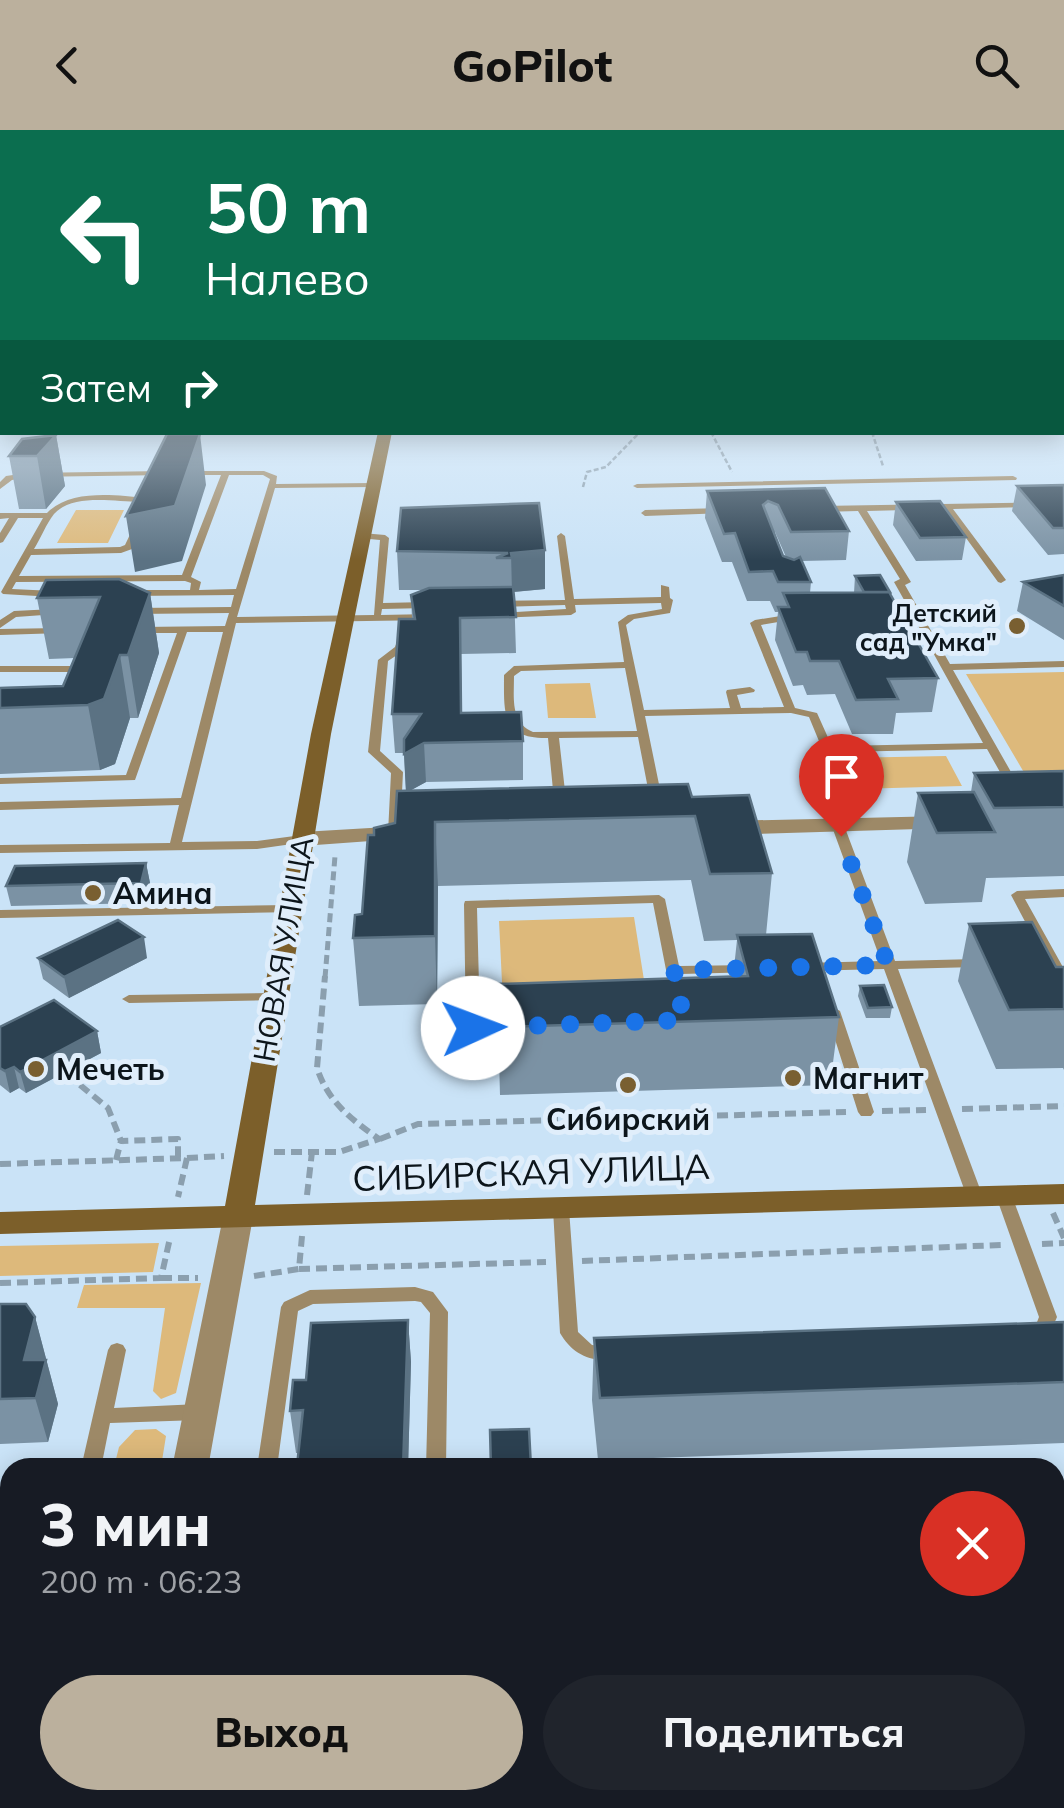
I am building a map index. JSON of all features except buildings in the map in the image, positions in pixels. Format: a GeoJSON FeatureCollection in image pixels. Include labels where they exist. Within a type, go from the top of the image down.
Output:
{"type":"FeatureCollection","features":[{"type":"Feature","properties":{"kind":"main road","name":"НОВАЯ УЛИЦА"},"geometry":{"type":"LineString","coordinates":[[238,1217],[288,909],[344,618],[384,435]]}},
{"type":"Feature","properties":{"kind":"main road","name":"СИБИРСКАЯ УЛИЦА"},"geometry":{"type":"LineString","coordinates":[[0,1223],[1064,1194]]}},
{"type":"Feature","properties":{"kind":"street"},"geometry":{"type":"LineString","coordinates":[[701,828],[974,822]]}},
{"type":"Feature","properties":{"kind":"street"},"geometry":{"type":"LineString","coordinates":[[302,838],[432,833]]}},
{"type":"Feature","properties":{"kind":"street","name":"НОВАЯ УЛИЦА"},"geometry":{"type":"LineString","coordinates":[[192,1458],[238,1217]]}},
{"type":"Feature","properties":{"kind":"lane"},"geometry":{"type":"LineString","coordinates":[[883,466],[892,482]]}},
{"type":"Feature","properties":{"kind":"lane"},"geometry":{"type":"LineString","coordinates":[[186,578],[226,473]]}},
{"type":"Feature","properties":{"kind":"lane"},"geometry":{"type":"LineString","coordinates":[[0,487],[9,478],[27,475],[273,475],[175,846]]}},
{"type":"Feature","properties":{"kind":"lane"},"geometry":{"type":"LineString","coordinates":[[637,486],[1012,478]]}},
{"type":"Feature","properties":{"kind":"lane"},"geometry":{"type":"LineString","coordinates":[[272,486],[372,485]]}},
{"type":"Feature","properties":{"kind":"lane"},"geometry":{"type":"LineString","coordinates":[[6,585],[58,504],[142,500],[148,504],[127,548],[28,552]]}},
{"type":"Feature","properties":{"kind":"lane"},"geometry":{"type":"LineString","coordinates":[[802,510],[1064,504]]}},
{"type":"Feature","properties":{"kind":"lane"},"geometry":{"type":"LineString","coordinates":[[946,506],[1001,580]]}},
{"type":"Feature","properties":{"kind":"lane"},"geometry":{"type":"LineString","coordinates":[[860,508],[1016,791]]}},
{"type":"Feature","properties":{"kind":"lane"},"geometry":{"type":"LineString","coordinates":[[645,513],[743,511]]}},
{"type":"Feature","properties":{"kind":"lane"},"geometry":{"type":"LineString","coordinates":[[0,516],[49,516]]}},
{"type":"Feature","properties":{"kind":"lane"},"geometry":{"type":"LineString","coordinates":[[0,540],[15,516]]}},
{"type":"Feature","properties":{"kind":"lane"},"geometry":{"type":"LineString","coordinates":[[362,536],[385,538],[378,612]]}},
{"type":"Feature","properties":{"kind":"lane"},"geometry":{"type":"LineString","coordinates":[[482,616],[571,612],[561,536]]}},
{"type":"Feature","properties":{"kind":"lane"},"geometry":{"type":"LineString","coordinates":[[6,585],[186,578],[196,582],[194,592]]}},
{"type":"Feature","properties":{"kind":"lane"},"geometry":{"type":"LineString","coordinates":[[6,585],[11,594],[58,594]]}},
{"type":"Feature","properties":{"kind":"lane"},"geometry":{"type":"LineString","coordinates":[[658,810],[621,624],[630,617],[662,614],[670,608],[664,587]]}},
{"type":"Feature","properties":{"kind":"lane"},"geometry":{"type":"LineString","coordinates":[[116,593],[240,592]]}},
{"type":"Feature","properties":{"kind":"lane"},"geometry":{"type":"LineString","coordinates":[[494,604],[668,600]]}},
{"type":"Feature","properties":{"kind":"lane"},"geometry":{"type":"LineString","coordinates":[[119,612],[232,620],[344,618],[436,605]]}},
{"type":"Feature","properties":{"kind":"lane"},"geometry":{"type":"LineString","coordinates":[[0,628],[14,614],[61,612]]}},
{"type":"Feature","properties":{"kind":"lane"},"geometry":{"type":"LineString","coordinates":[[378,612],[404,618],[444,617]]}},
{"type":"Feature","properties":{"kind":"lane"},"geometry":{"type":"LineString","coordinates":[[791,710],[756,622],[814,616]]}},
{"type":"Feature","properties":{"kind":"lane"},"geometry":{"type":"LineString","coordinates":[[867,618],[918,617]]}},
{"type":"Feature","properties":{"kind":"lane"},"geometry":{"type":"LineString","coordinates":[[394,833],[397,772],[374,752],[383,660],[402,645],[404,618]]}},
{"type":"Feature","properties":{"kind":"lane"},"geometry":{"type":"LineString","coordinates":[[128,630],[184,630],[232,620]]}},
{"type":"Feature","properties":{"kind":"lane"},"geometry":{"type":"LineString","coordinates":[[0,628],[73,631]]}},
{"type":"Feature","properties":{"kind":"lane"},"geometry":{"type":"LineString","coordinates":[[132,778],[184,630]]}},
{"type":"Feature","properties":{"kind":"lane"},"geometry":{"type":"LineString","coordinates":[[946,666],[1064,664]]}},
{"type":"Feature","properties":{"kind":"lane"},"geometry":{"type":"LineString","coordinates":[[630,666],[527,667],[511,672],[513,727],[523,734],[644,734]]}},
{"type":"Feature","properties":{"kind":"lane"},"geometry":{"type":"LineString","coordinates":[[0,669],[76,669],[82,676],[75,691]]}},
{"type":"Feature","properties":{"kind":"lane"},"geometry":{"type":"LineString","coordinates":[[736,712],[730,694],[750,690]]}},
{"type":"Feature","properties":{"kind":"lane"},"geometry":{"type":"LineString","coordinates":[[640,714],[791,710],[812,715],[825,744],[837,749],[990,746]]}},
{"type":"Feature","properties":{"kind":"lane"},"geometry":{"type":"LineString","coordinates":[[528,800],[554,797],[559,791],[554,735]]}},
{"type":"Feature","properties":{"kind":"lane"},"geometry":{"type":"LineString","coordinates":[[818,772],[944,1110],[989,1196],[1021,1245],[1048,1317],[1048,1327],[1040,1336],[1026,1338]]}},
{"type":"Feature","properties":{"kind":"lane"},"geometry":{"type":"LineString","coordinates":[[0,781],[132,778],[140,784],[137,801]]}},
{"type":"Feature","properties":{"kind":"lane"},"geometry":{"type":"LineString","coordinates":[[0,806],[184,801]]}},
{"type":"Feature","properties":{"kind":"lane"},"geometry":{"type":"LineString","coordinates":[[396,803],[415,802]]}},
{"type":"Feature","properties":{"kind":"lane"},"geometry":{"type":"LineString","coordinates":[[0,849],[175,846],[302,838]]}},
{"type":"Feature","properties":{"kind":"lane"},"geometry":{"type":"LineString","coordinates":[[1064,893],[1017,894],[1064,982]]}},
{"type":"Feature","properties":{"kind":"lane"},"geometry":{"type":"LineString","coordinates":[[659,899],[674,970],[684,1020],[473,1028],[470,904],[659,899]]}},
{"type":"Feature","properties":{"kind":"lane"},"geometry":{"type":"LineString","coordinates":[[0,914],[288,909]]}},
{"type":"Feature","properties":{"kind":"lane"},"geometry":{"type":"LineString","coordinates":[[1035,962],[1053,961]]}},
{"type":"Feature","properties":{"kind":"lane"},"geometry":{"type":"LineString","coordinates":[[782,968],[998,962]]}},
{"type":"Feature","properties":{"kind":"lane"},"geometry":{"type":"LineString","coordinates":[[819,967],[825,985]]}},
{"type":"Feature","properties":{"kind":"lane"},"geometry":{"type":"LineString","coordinates":[[674,970],[764,968]]}},
{"type":"Feature","properties":{"kind":"lane"},"geometry":{"type":"LineString","coordinates":[[128,1000],[274,997]]}},
{"type":"Feature","properties":{"kind":"lane"},"geometry":{"type":"LineString","coordinates":[[830,1003],[866,1112]]}},
{"type":"Feature","properties":{"kind":"lane"},"geometry":{"type":"LineString","coordinates":[[561,1209],[569,1333],[575,1344],[586,1351],[621,1353]]}},
{"type":"Feature","properties":{"kind":"lane"},"geometry":{"type":"LineString","coordinates":[[268,1458],[290,1307],[310,1296],[415,1294],[434,1303],[439,1312],[436,1458]]}},
{"type":"Feature","properties":{"kind":"lane"},"geometry":{"type":"LineString","coordinates":[[92,1458],[116,1350]]}},
{"type":"Feature","properties":{"kind":"lane"},"geometry":{"type":"LineString","coordinates":[[102,1416],[199,1412]]}},
{"type":"Feature","properties":{"kind":"path"},"geometry":{"type":"LineString","coordinates":[[583,486],[587,472],[606,467],[637,435]]}},
{"type":"Feature","properties":{"kind":"path"},"geometry":{"type":"LineString","coordinates":[[712,435],[736,484]]}},
{"type":"Feature","properties":{"kind":"path"},"geometry":{"type":"LineString","coordinates":[[873,435],[883,466]]}},
{"type":"Feature","properties":{"kind":"path"},"geometry":{"type":"LineString","coordinates":[[336,847],[317,1068],[322,1090],[340,1112],[380,1139]]}},
{"type":"Feature","properties":{"kind":"path"},"geometry":{"type":"LineString","coordinates":[[80,1085],[108,1108],[121,1140],[116,1160]]}},
{"type":"Feature","properties":{"kind":"path"},"geometry":{"type":"LineString","coordinates":[[187,1158],[250,1152],[339,1152],[418,1124],[1064,1106]]}},
{"type":"Feature","properties":{"kind":"path"},"geometry":{"type":"LineString","coordinates":[[121,1140],[178,1139],[178,1158]]}},
{"type":"Feature","properties":{"kind":"path"},"geometry":{"type":"LineString","coordinates":[[299,1269],[1064,1243]]}},
{"type":"Feature","properties":{"kind":"shaded area"},"geometry":{"type":"Polygon","coordinates":[[[76,510],[124,510],[108,543],[57,543],[76,510]]]}},
{"type":"Feature","properties":{"kind":"shaded area"},"geometry":{"type":"Polygon","coordinates":[[[1064,672],[1064,802],[1042,803],[966,674],[1064,672]]]}},
{"type":"Feature","properties":{"kind":"shaded area"},"geometry":{"type":"Polygon","coordinates":[[[590,683],[596,718],[548,718],[545,684],[590,683]]]}},
{"type":"Feature","properties":{"kind":"shaded area"},"geometry":{"type":"Polygon","coordinates":[[[946,756],[962,786],[857,789],[844,758],[946,756]]]}},
{"type":"Feature","properties":{"kind":"shaded area"},"geometry":{"type":"Polygon","coordinates":[[[634,917],[647,999],[503,1003],[499,921],[634,917]]]}},
{"type":"Feature","properties":{"kind":"shaded area"},"geometry":{"type":"Polygon","coordinates":[[[159,1243],[153,1272],[0,1276],[0,1246],[159,1243]]]}},
{"type":"Feature","properties":{"kind":"shaded area"},"geometry":{"type":"Polygon","coordinates":[[[201,1283],[176,1393],[161,1399],[153,1391],[165,1308],[77,1308],[84,1285],[201,1283]]]}},
{"type":"Feature","properties":{"kind":"shaded area"},"geometry":{"type":"Polygon","coordinates":[[[156,1429],[166,1436],[162,1458],[116,1458],[119,1447],[135,1430],[156,1429]]]}},
{"type":"Feature","properties":{"kind":"place","name":"Детский сад \"Умка\""},"geometry":{"type":"Point","coordinates":[1017,626]}},
{"type":"Feature","properties":{"kind":"place","name":"Амина"},"geometry":{"type":"Point","coordinates":[93,893]}},
{"type":"Feature","properties":{"kind":"place","name":"Мечеть"},"geometry":{"type":"Point","coordinates":[36,1069]}},
{"type":"Feature","properties":{"kind":"place","name":"Магнит"},"geometry":{"type":"Point","coordinates":[793,1078]}},
{"type":"Feature","properties":{"kind":"place","name":"Сибирский"},"geometry":{"type":"Point","coordinates":[628,1085]}},
{"type":"Feature","properties":{"kind":"route"},"geometry":{"type":"LineString","coordinates":[[473,1028],[684,1020],[674,970],[888,965],[841,836]]}}]}
